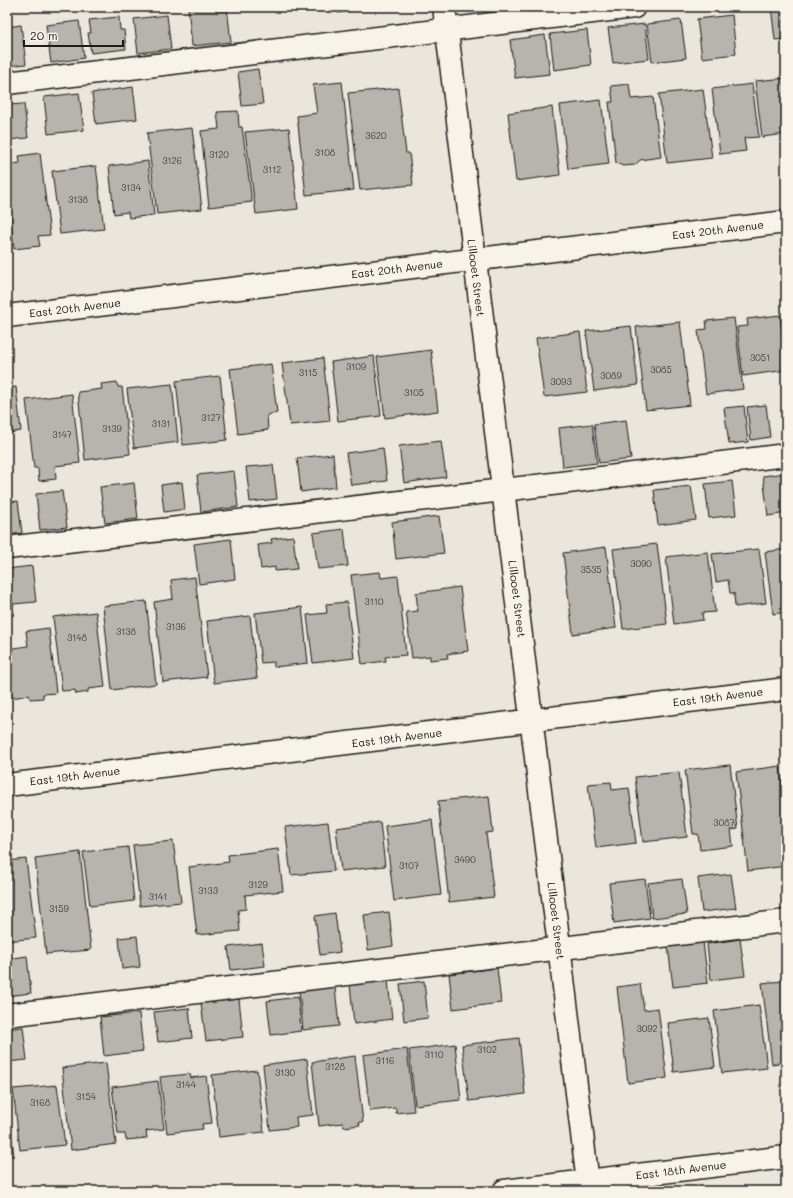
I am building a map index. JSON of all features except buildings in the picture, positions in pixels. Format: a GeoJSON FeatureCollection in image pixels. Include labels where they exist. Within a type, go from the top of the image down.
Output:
{"type":"FeatureCollection","features":[{"type":"Feature","properties":{"kind":"street","name":"Lillooet Street"},"geometry":{"type":"LineString","coordinates":[[444,7],[588,1186]]}},
{"type":"Feature","properties":{"kind":"street"},"geometry":{"type":"LineString","coordinates":[[7,83],[634,7]]}},
{"type":"Feature","properties":{"kind":"street","name":"East 20th Avenue"},"geometry":{"type":"LineString","coordinates":[[7,316],[786,222]]}},
{"type":"Feature","properties":{"kind":"street"},"geometry":{"type":"LineString","coordinates":[[7,548],[503,490],[786,455]]}},
{"type":"Feature","properties":{"kind":"street","name":"East 19th Avenue"},"geometry":{"type":"LineString","coordinates":[[7,785],[786,689]]}},
{"type":"Feature","properties":{"kind":"street"},"geometry":{"type":"LineString","coordinates":[[7,1015],[786,921]]}},
{"type":"Feature","properties":{"kind":"street","name":"East 18th Avenue"},"geometry":{"type":"LineString","coordinates":[[504,1191],[588,1186],[786,1157]]}}]}
